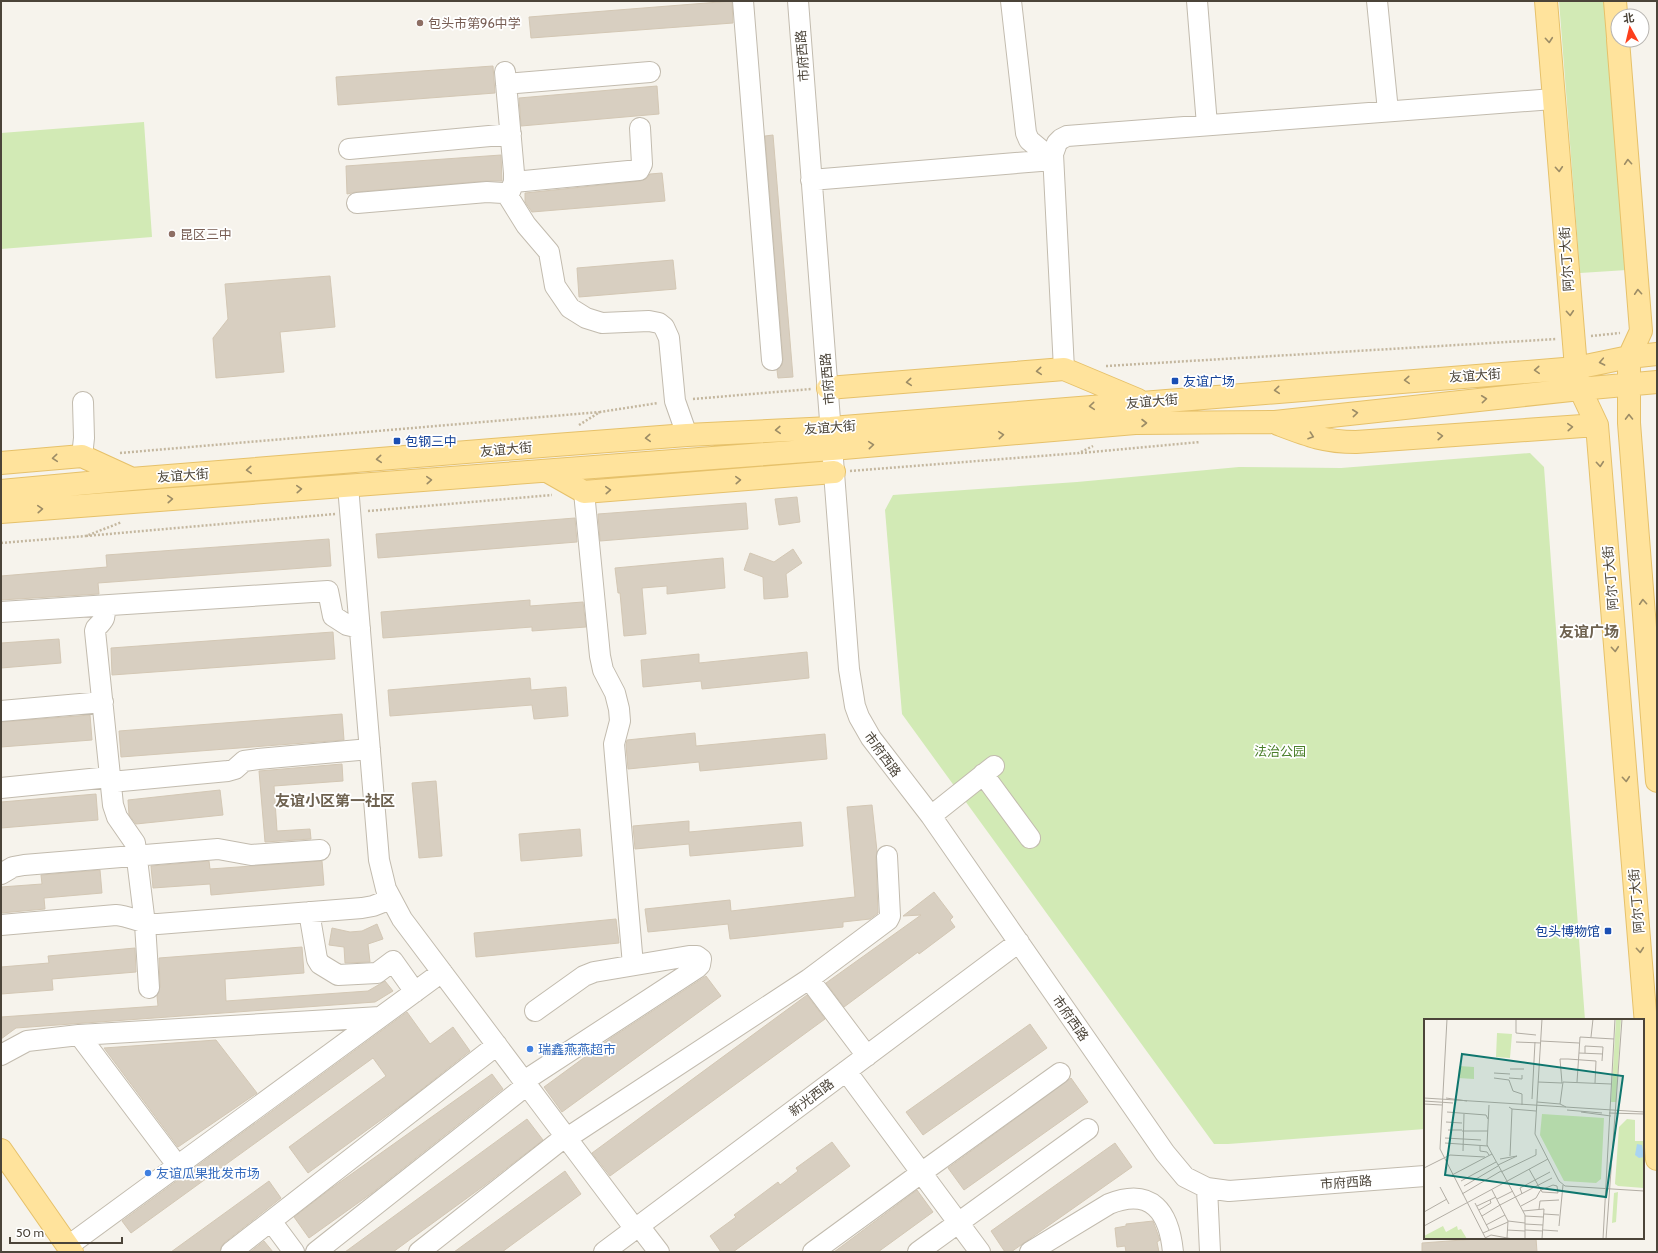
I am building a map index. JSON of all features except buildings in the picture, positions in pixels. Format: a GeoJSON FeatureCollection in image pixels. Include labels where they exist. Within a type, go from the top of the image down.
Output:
{"type":"FeatureCollection","features":[{"type":"Feature","properties":{"kind":"main road","name":"阿尔丁大街"},"geometry":{"type":"LineString","coordinates":[[1546,1],[1572,338],[1580,389],[1597,425],[1657,1159]]}},
{"type":"Feature","properties":{"kind":"main road"},"geometry":{"type":"LineString","coordinates":[[1619,48],[1649,330],[1629,357],[1629,423],[1657,781]]}},
{"type":"Feature","properties":{"kind":"main road","name":"友谊大街"},"geometry":{"type":"LineString","coordinates":[[1,512],[547,471],[1141,402],[1576,368],[1629,357],[1657,354]]}},
{"type":"Feature","properties":{"kind":"main road"},"geometry":{"type":"LineString","coordinates":[[828,388],[1064,369],[1141,402]]}},
{"type":"Feature","properties":{"kind":"main road","name":"友谊大街"},"geometry":{"type":"LineString","coordinates":[[1,491],[131,479],[687,435],[832,438],[1135,423],[1275,422],[1657,382]]}},
{"type":"Feature","properties":{"kind":"main road"},"geometry":{"type":"LineString","coordinates":[[1275,422],[1315,438],[1336,442],[1356,442],[1597,425]]}},
{"type":"Feature","properties":{"kind":"main road"},"geometry":{"type":"LineString","coordinates":[[1,463],[82,456],[131,479]]}},
{"type":"Feature","properties":{"kind":"main road"},"geometry":{"type":"LineString","coordinates":[[547,471],[584,492],[834,472]]}},
{"type":"Feature","properties":{"kind":"main road"},"geometry":{"type":"LineString","coordinates":[[1,1150],[70,1249]]}},
{"type":"Feature","properties":{"kind":"street"},"geometry":{"type":"LineString","coordinates":[[743,1],[772,360]]}},
{"type":"Feature","properties":{"kind":"street","name":"市府西路"},"geometry":{"type":"LineString","coordinates":[[798,1],[849,669],[855,706],[864,728],[880,752],[931,816],[1165,1153],[1185,1177],[1206,1188],[1229,1191],[1424,1176]]}},
{"type":"Feature","properties":{"kind":"street"},"geometry":{"type":"LineString","coordinates":[[1011,1],[1026,133],[1029,140],[1053,160]]}},
{"type":"Feature","properties":{"kind":"street"},"geometry":{"type":"LineString","coordinates":[[1197,1],[1207,125]]}},
{"type":"Feature","properties":{"kind":"street"},"geometry":{"type":"LineString","coordinates":[[1378,1],[1388,111]]}},
{"type":"Feature","properties":{"kind":"street"},"geometry":{"type":"LineString","coordinates":[[650,72],[506,78],[511,134],[511,189],[526,225],[549,252],[555,286],[570,308],[586,318],[602,323],[649,321],[659,323],[664,327],[670,344],[675,401],[687,435]]}},
{"type":"Feature","properties":{"kind":"street"},"geometry":{"type":"LineString","coordinates":[[1064,369],[1052,154],[1057,143],[1061,139],[1067,136],[1553,99]]}},
{"type":"Feature","properties":{"kind":"street"},"geometry":{"type":"LineString","coordinates":[[357,203],[487,192],[504,194],[511,189],[639,170],[642,164],[640,128]]}},
{"type":"Feature","properties":{"kind":"street"},"geometry":{"type":"LineString","coordinates":[[349,149],[511,134]]}},
{"type":"Feature","properties":{"kind":"street"},"geometry":{"type":"LineString","coordinates":[[811,180],[1053,160]]}},
{"type":"Feature","properties":{"kind":"street"},"geometry":{"type":"LineString","coordinates":[[82,456],[84,438],[83,402]]}},
{"type":"Feature","properties":{"kind":"street"},"geometry":{"type":"LineString","coordinates":[[348,486],[379,860],[384,882],[402,919],[567,1137],[637,1227],[659,1252]]}},
{"type":"Feature","properties":{"kind":"street"},"geometry":{"type":"LineString","coordinates":[[584,492],[600,656],[603,670],[615,693],[619,709],[620,721],[614,744],[633,966]]}},
{"type":"Feature","properties":{"kind":"street"},"geometry":{"type":"LineString","coordinates":[[1,612],[328,591],[333,616],[347,625],[360,628]]}},
{"type":"Feature","properties":{"kind":"street"},"geometry":{"type":"LineString","coordinates":[[105,606],[104,621],[96,628],[95,631],[110,779],[117,817],[135,843],[145,924],[149,988]]}},
{"type":"Feature","properties":{"kind":"street"},"geometry":{"type":"LineString","coordinates":[[1,711],[103,702]]}},
{"type":"Feature","properties":{"kind":"street"},"geometry":{"type":"LineString","coordinates":[[1,788],[228,771],[234,769],[244,761],[258,758],[370,749]]}},
{"type":"Feature","properties":{"kind":"street"},"geometry":{"type":"LineString","coordinates":[[931,816],[989,770],[1030,838]]}},
{"type":"Feature","properties":{"kind":"street"},"geometry":{"type":"LineString","coordinates":[[1,874],[13,867],[24,865],[137,855],[218,849],[251,855],[320,850]]}},
{"type":"Feature","properties":{"kind":"street"},"geometry":{"type":"LineString","coordinates":[[419,1252],[567,1137],[809,978],[888,920],[890,916],[887,856]]}},
{"type":"Feature","properties":{"kind":"street"},"geometry":{"type":"LineString","coordinates":[[1,924],[116,914],[129,916],[145,924],[158,924],[368,907],[391,899]]}},
{"type":"Feature","properties":{"kind":"street"},"geometry":{"type":"LineString","coordinates":[[309,912],[317,959],[320,964],[338,975],[373,974],[381,971],[393,961],[415,992]]}},
{"type":"Feature","properties":{"kind":"street","name":"新光西路"},"geometry":{"type":"LineString","coordinates":[[604,1252],[1019,942]]}},
{"type":"Feature","properties":{"kind":"street"},"geometry":{"type":"LineString","coordinates":[[316,1252],[526,1083],[697,968],[701,960],[697,956],[689,956],[594,972],[584,976],[535,1011]]}},
{"type":"Feature","properties":{"kind":"street"},"geometry":{"type":"LineString","coordinates":[[70,1249],[177,1165],[442,972]]}},
{"type":"Feature","properties":{"kind":"street"},"geometry":{"type":"LineString","coordinates":[[809,978],[867,1056]]}},
{"type":"Feature","properties":{"kind":"street"},"geometry":{"type":"LineString","coordinates":[[1,1055],[27,1041],[79,1035],[380,1017]]}},
{"type":"Feature","properties":{"kind":"street"},"geometry":{"type":"LineString","coordinates":[[79,1035],[177,1165]]}},
{"type":"Feature","properties":{"kind":"street"},"geometry":{"type":"LineString","coordinates":[[230,1252],[497,1045]]}},
{"type":"Feature","properties":{"kind":"street"},"geometry":{"type":"LineString","coordinates":[[846,1071],[980,1252]]}},
{"type":"Feature","properties":{"kind":"street"},"geometry":{"type":"LineString","coordinates":[[813,1252],[921,1172],[1060,1073]]}},
{"type":"Feature","properties":{"kind":"street"},"geometry":{"type":"LineString","coordinates":[[918,1252],[1088,1129]]}},
{"type":"Feature","properties":{"kind":"street"},"geometry":{"type":"LineString","coordinates":[[1644,1161],[1657,1159]]}},
{"type":"Feature","properties":{"kind":"street"},"geometry":{"type":"LineString","coordinates":[[1206,1188],[1210,1252]]}},
{"type":"Feature","properties":{"kind":"street"},"geometry":{"type":"LineString","coordinates":[[1030,1252],[1104,1207],[1118,1200],[1136,1198],[1149,1201],[1155,1205],[1164,1216],[1170,1233],[1173,1252]]}},
{"type":"Feature","properties":{"kind":"street"},"geometry":{"type":"LineString","coordinates":[[271,1221],[294,1252]]}},
{"type":"Feature","properties":{"kind":"path"},"geometry":{"type":"LineString","coordinates":[[1104,367],[1572,338],[1649,330]]}},
{"type":"Feature","properties":{"kind":"path"},"geometry":{"type":"LineString","coordinates":[[114,454],[600,412]]}},
{"type":"Feature","properties":{"kind":"path"},"geometry":{"type":"LineString","coordinates":[[1079,454],[1100,442]]}},
{"type":"Feature","properties":{"kind":"path"},"geometry":{"type":"LineString","coordinates":[[834,472],[1079,454],[1202,442]]}},
{"type":"Feature","properties":{"kind":"path"},"geometry":{"type":"LineString","coordinates":[[1,543],[86,536],[129,520]]}},
{"type":"Feature","properties":{"kind":"green space"},"geometry":{"type":"Polygon","coordinates":[[[1559,1],[1606,1],[1627,270],[1580,273],[1559,1]]]}},
{"type":"Feature","properties":{"kind":"green space"},"geometry":{"type":"Polygon","coordinates":[[[144,122],[152,237],[1,249],[1,133],[144,122]]]}},
{"type":"Feature","properties":{"kind":"green space","name":"法治公园"},"geometry":{"type":"Polygon","coordinates":[[[1530,453],[1544,467],[1585,1019],[1424,1019],[1424,1129],[1214,1144],[902,714],[885,510],[893,495],[1077,482],[1239,467],[1341,468],[1530,453]]]}},
{"type":"Feature","properties":{"kind":"place","name":"包头市第96中学"},"geometry":{"type":"Point","coordinates":[420,23]}},
{"type":"Feature","properties":{"kind":"place","name":"昆区三中"},"geometry":{"type":"Point","coordinates":[172,234]}},
{"type":"Feature","properties":{"kind":"place","name":"友谊广场"},"geometry":{"type":"Point","coordinates":[1175,381]}},
{"type":"Feature","properties":{"kind":"place","name":"包钢三中"},"geometry":{"type":"Point","coordinates":[397,441]}},
{"type":"Feature","properties":{"kind":"place","name":"包头博物馆"},"geometry":{"type":"Point","coordinates":[1608,931]}},
{"type":"Feature","properties":{"kind":"place","name":"瑞鑫燕燕超市"},"geometry":{"type":"Point","coordinates":[530,1049]}},
{"type":"Feature","properties":{"kind":"place","name":"友谊瓜果批发市场"},"geometry":{"type":"Point","coordinates":[148,1173]}},
{"type":"Feature","properties":{"kind":"district","name":"友谊广场"},"geometry":{"type":"Point","coordinates":[1589,632]}},
{"type":"Feature","properties":{"kind":"district","name":"友谊小区第一社区"},"geometry":{"type":"Point","coordinates":[335,801]}}]}
